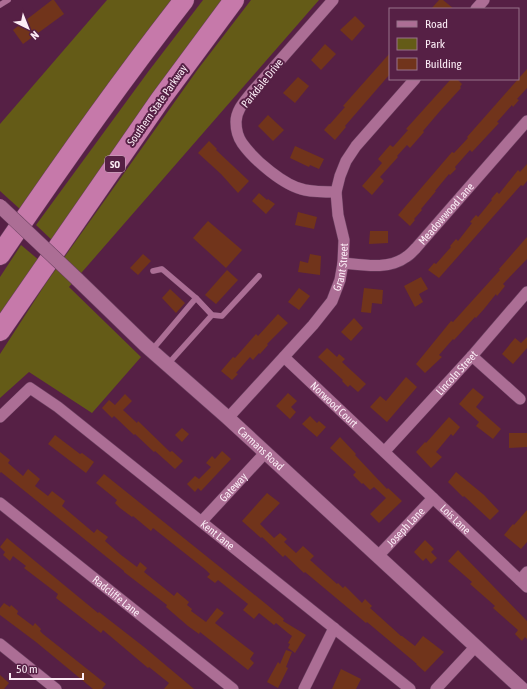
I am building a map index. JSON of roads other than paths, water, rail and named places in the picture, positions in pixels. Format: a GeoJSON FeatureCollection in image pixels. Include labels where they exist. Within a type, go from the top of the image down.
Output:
{"type":"FeatureCollection","features":[{"type":"Feature","properties":{"kind":"highway"},"geometry":{"type":"LineString","coordinates":[[0,255],[96,117],[184,0]]}},
{"type":"Feature","properties":{"kind":"highway","name":"Southern State Parkway"},"geometry":{"type":"LineString","coordinates":[[0,331],[160,100],[234,0]]}},
{"type":"Feature","properties":{"kind":"street","name":"Parkdale Drive"},"geometry":{"type":"LineString","coordinates":[[333,0],[252,92],[241,106],[236,120],[237,132],[241,142],[273,173],[289,185],[305,190],[336,192]]}},
{"type":"Feature","properties":{"kind":"street"},"geometry":{"type":"LineString","coordinates":[[477,8],[484,0]]}},
{"type":"Feature","properties":{"kind":"street","name":"Grant Street"},"geometry":{"type":"LineString","coordinates":[[228,418],[313,325],[332,301],[340,280],[344,263],[344,240],[338,215],[336,192],[340,176],[346,161],[356,146],[414,80]]}},
{"type":"Feature","properties":{"kind":"street","name":"Meadowwood Lane"},"geometry":{"type":"LineString","coordinates":[[344,263],[366,266],[389,264],[406,258],[527,121]]}},
{"type":"Feature","properties":{"kind":"street","name":"Carmans Road"},"geometry":{"type":"LineString","coordinates":[[0,206],[151,350],[228,418],[522,689]]}},
{"type":"Feature","properties":{"kind":"street","name":"Lincoln Street"},"geometry":{"type":"LineString","coordinates":[[385,451],[472,356],[527,292]]}},
{"type":"Feature","properties":{"kind":"street"},"geometry":{"type":"LineString","coordinates":[[472,356],[520,399]]}},
{"type":"Feature","properties":{"kind":"street","name":"Norwood Court"},"geometry":{"type":"LineString","coordinates":[[284,357],[385,451]]}},
{"type":"Feature","properties":{"kind":"street","name":"Kent Lane"},"geometry":{"type":"LineString","coordinates":[[0,417],[30,388],[58,406],[410,689]]}},
{"type":"Feature","properties":{"kind":"street","name":"Lois Lane"},"geometry":{"type":"LineString","coordinates":[[385,451],[433,498],[525,580]]}},
{"type":"Feature","properties":{"kind":"street","name":"Gateway"},"geometry":{"type":"LineString","coordinates":[[202,521],[265,452]]}},
{"type":"Feature","properties":{"kind":"street","name":"Joseph Lane"},"geometry":{"type":"LineString","coordinates":[[378,556],[433,498]]}},
{"type":"Feature","properties":{"kind":"street","name":"Radcliffe Lane"},"geometry":{"type":"LineString","coordinates":[[0,503],[233,689]]}},
{"type":"Feature","properties":{"kind":"street"},"geometry":{"type":"LineString","coordinates":[[304,689],[334,628]]}},
{"type":"Feature","properties":{"kind":"street"},"geometry":{"type":"LineString","coordinates":[[0,644],[56,689]]}},
{"type":"Feature","properties":{"kind":"street"},"geometry":{"type":"LineString","coordinates":[[436,689],[476,646]]}},
{"type":"Feature","properties":{"kind":"lane"},"geometry":{"type":"LineString","coordinates":[[0,5],[8,0]]}},
{"type":"Feature","properties":{"kind":"lane"},"geometry":{"type":"LineString","coordinates":[[153,271],[162,269],[196,298],[212,315],[222,316],[259,276]]}},
{"type":"Feature","properties":{"kind":"lane"},"geometry":{"type":"LineString","coordinates":[[151,350],[196,298]]}},
{"type":"Feature","properties":{"kind":"lane"},"geometry":{"type":"LineString","coordinates":[[167,364],[212,315]]}}]}
